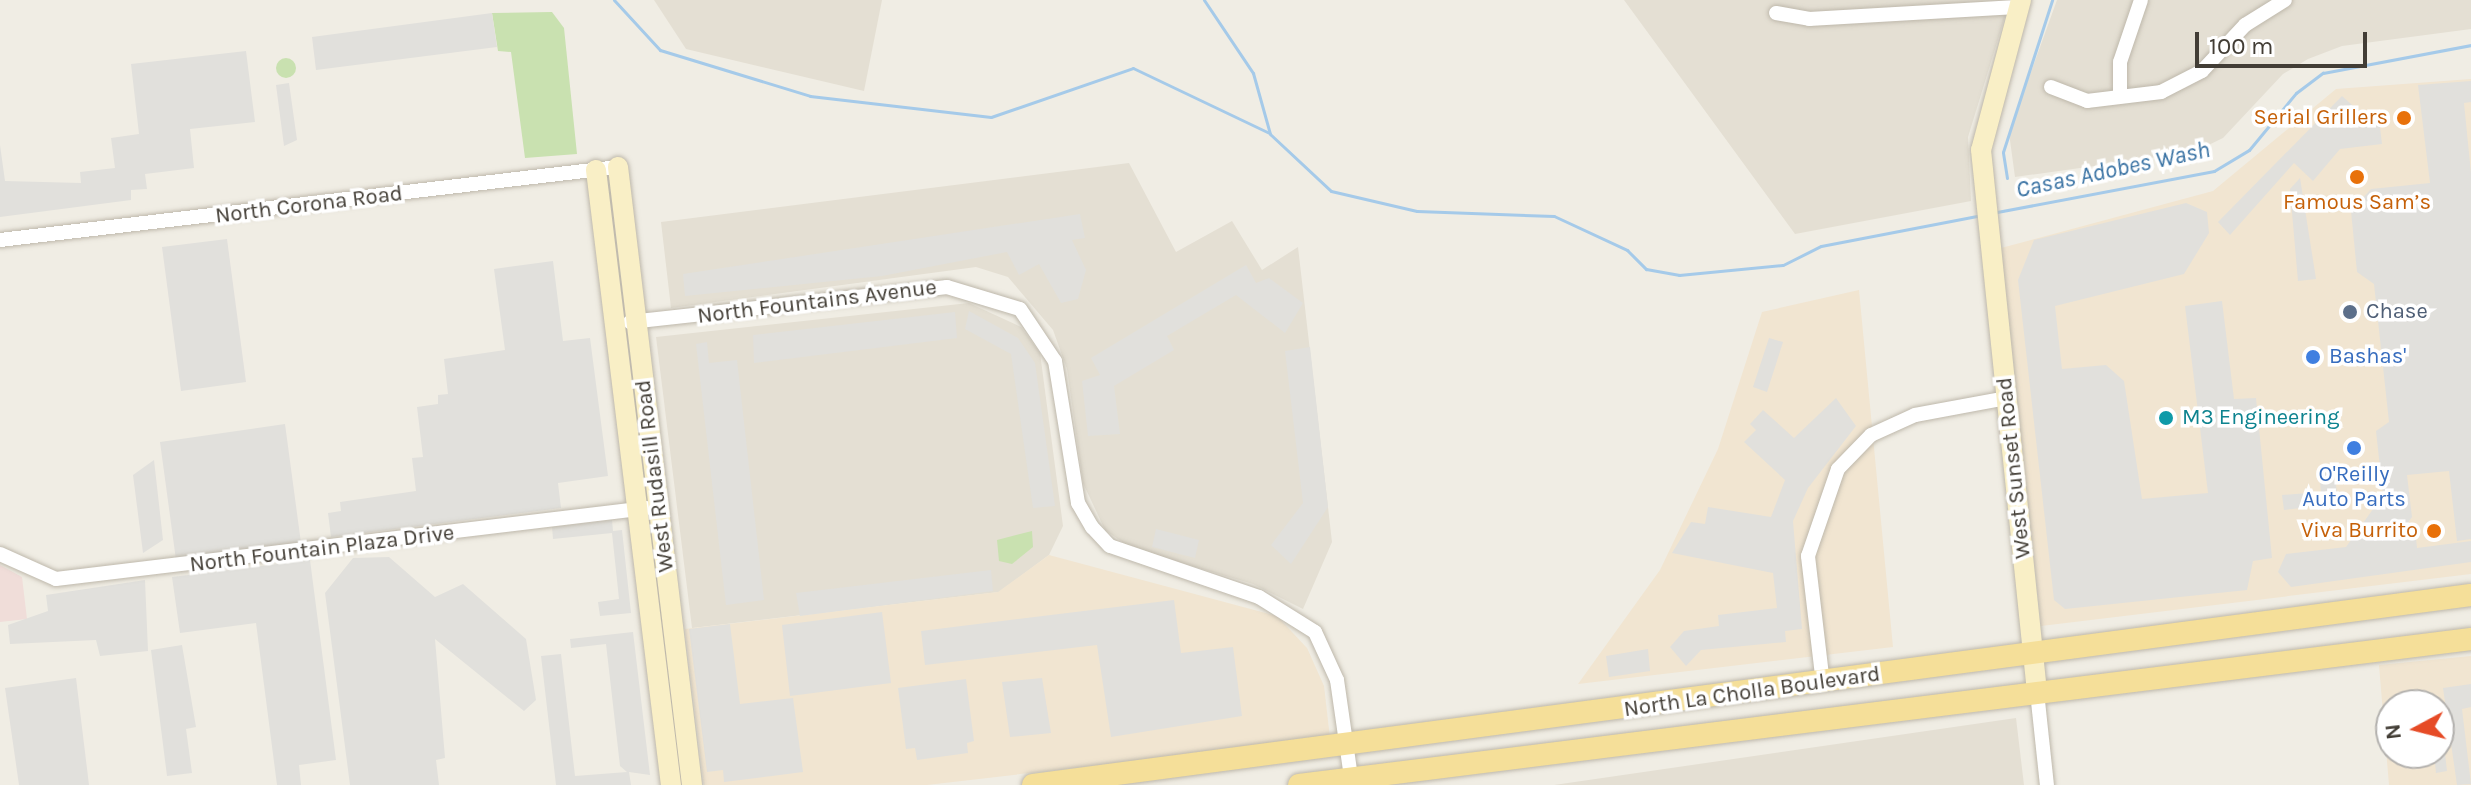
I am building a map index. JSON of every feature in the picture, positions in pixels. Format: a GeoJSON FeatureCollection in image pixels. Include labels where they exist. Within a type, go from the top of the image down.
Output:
{"type":"FeatureCollection","features":[{"type":"Feature","properties":{"kind":"main road","name":"North La Cholla Boulevard"},"geometry":{"type":"LineString","coordinates":[[1033,785],[1823,684],[2471,595]]}},
{"type":"Feature","properties":{"kind":"main road","name":"North La Cholla Boulevard"},"geometry":{"type":"LineString","coordinates":[[1299,785],[1352,782],[2037,692],[2471,639]]}},
{"type":"Feature","properties":{"kind":"street"},"geometry":{"type":"LineString","coordinates":[[2120,96],[2120,62],[2141,0]]}},
{"type":"Feature","properties":{"kind":"street"},"geometry":{"type":"LineString","coordinates":[[2051,87],[2087,101],[2182,84],[2245,25],[2285,0]]}},
{"type":"Feature","properties":{"kind":"street"},"geometry":{"type":"LineString","coordinates":[[1776,13],[1809,19],[2019,4]]}},
{"type":"Feature","properties":{"kind":"street","name":"West Sunset Road"},"geometry":{"type":"LineString","coordinates":[[2019,4],[1981,150],[2047,785]]}},
{"type":"Feature","properties":{"kind":"street","name":"North Corona Road"},"geometry":{"type":"LineString","coordinates":[[0,240],[618,167]]}},
{"type":"Feature","properties":{"kind":"street","name":"West Rudasill Road"},"geometry":{"type":"LineString","coordinates":[[618,167],[633,322],[692,785]]}},
{"type":"Feature","properties":{"kind":"street","name":"West Rudasill Road"},"geometry":{"type":"LineString","coordinates":[[596,170],[644,508],[671,785]]}},
{"type":"Feature","properties":{"kind":"street","name":"North Fountains Avenue"},"geometry":{"type":"LineString","coordinates":[[633,322],[947,287],[1020,309],[1055,361],[1078,503],[1092,527],[1110,546],[1259,597],[1315,632],[1337,680],[1352,782]]}},
{"type":"Feature","properties":{"kind":"street"},"geometry":{"type":"LineString","coordinates":[[1823,684],[1808,556],[1838,469],[1871,435],[1915,415],[2007,398]]}},
{"type":"Feature","properties":{"kind":"street","name":"North Fountain Plaza Drive"},"geometry":{"type":"LineString","coordinates":[[0,554],[56,579],[644,508]]}},
{"type":"Feature","properties":{"kind":"shaded area"},"geometry":{"type":"Polygon","coordinates":[[[654,0],[882,0],[864,91],[686,49],[654,0]]]}},
{"type":"Feature","properties":{"kind":"shaded area"},"geometry":{"type":"Polygon","coordinates":[[[1624,0],[2010,0],[1968,137],[1971,201],[1795,234],[1624,0]]]}},
{"type":"Feature","properties":{"kind":"shaded area"},"geometry":{"type":"Polygon","coordinates":[[[2057,0],[2471,0],[2471,29],[2342,46],[2308,59],[2283,74],[2223,138],[2194,152],[2015,177],[2009,133],[2057,0]]]}},
{"type":"Feature","properties":{"kind":"shaded area"},"geometry":{"type":"Polygon","coordinates":[[[492,13],[497,47],[316,70],[312,37],[492,13]]]}},
{"type":"Feature","properties":{"kind":"shaded area"},"geometry":{"type":"Polygon","coordinates":[[[246,51],[255,122],[190,129],[194,168],[145,174],[147,189],[131,190],[131,200],[0,217],[0,145],[5,181],[81,183],[80,172],[115,168],[111,138],[139,134],[131,64],[246,51]]]}},
{"type":"Feature","properties":{"kind":"shaded area"},"geometry":{"type":"Polygon","coordinates":[[[2471,79],[2471,574],[2041,626],[2001,248],[2213,191],[2336,89],[2471,79]]]}},
{"type":"Feature","properties":{"kind":"shaded area"},"geometry":{"type":"Polygon","coordinates":[[[2471,81],[2471,102],[2464,103],[2471,173],[2471,539],[2457,541],[2449,471],[2407,475],[2412,517],[2396,539],[2416,538],[2417,548],[2471,541],[2471,562],[2291,587],[2278,572],[2286,554],[2346,547],[2383,495],[2376,431],[2389,422],[2374,284],[2357,272],[2351,211],[2371,189],[2430,183],[2418,85],[2471,81]]]}},
{"type":"Feature","properties":{"kind":"shaded area"},"geometry":{"type":"Polygon","coordinates":[[[289,83],[297,140],[284,146],[276,85],[289,83]]]}},
{"type":"Feature","properties":{"kind":"shaded area"},"geometry":{"type":"Polygon","coordinates":[[[2342,96],[2360,112],[2378,110],[2382,144],[2340,149],[2313,181],[2294,163],[2230,235],[2218,222],[2342,96]]]}},
{"type":"Feature","properties":{"kind":"shaded area"},"geometry":{"type":"Polygon","coordinates":[[[1129,163],[1176,252],[1232,221],[1262,270],[1298,247],[1332,542],[1303,609],[1253,584],[1131,548],[1105,530],[1083,483],[1067,369],[1053,330],[1008,277],[976,267],[671,308],[661,222],[1129,163]]]}},
{"type":"Feature","properties":{"kind":"shaded area"},"geometry":{"type":"Polygon","coordinates":[[[2300,178],[2316,279],[2298,281],[2290,189],[2300,178]]]}},
{"type":"Feature","properties":{"kind":"shaded area"},"geometry":{"type":"Polygon","coordinates":[[[2186,203],[2207,212],[2209,233],[2184,274],[2055,306],[2062,369],[2106,365],[2124,381],[2142,499],[2208,493],[2185,306],[2222,301],[2234,399],[2256,398],[2272,558],[2253,561],[2247,590],[2065,609],[2054,600],[2018,280],[2034,240],[2186,203]]]}},
{"type":"Feature","properties":{"kind":"shaded area"},"geometry":{"type":"Polygon","coordinates":[[[1080,214],[1085,238],[1072,240],[1086,270],[1078,299],[1061,303],[1039,264],[1019,275],[1007,252],[882,276],[685,296],[683,274],[1080,214]]]}},
{"type":"Feature","properties":{"kind":"shaded area"},"geometry":{"type":"Polygon","coordinates":[[[227,239],[246,382],[181,391],[162,247],[227,239]]]}},
{"type":"Feature","properties":{"kind":"shaded area"},"geometry":{"type":"Polygon","coordinates":[[[553,261],[563,341],[590,338],[608,476],[558,483],[561,508],[331,537],[328,513],[341,511],[340,502],[416,491],[412,458],[423,457],[417,407],[438,404],[438,395],[448,394],[444,359],[505,350],[494,269],[553,261]]]}},
{"type":"Feature","properties":{"kind":"shaded area"},"geometry":{"type":"Polygon","coordinates":[[[1246,265],[1256,283],[1269,278],[1303,303],[1285,333],[1236,295],[1167,336],[1174,350],[1114,386],[1120,434],[1088,436],[1082,381],[1100,375],[1091,358],[1246,265]]]}},
{"type":"Feature","properties":{"kind":"shaded area"},"geometry":{"type":"Polygon","coordinates":[[[1859,290],[1893,647],[1578,684],[1660,570],[1718,449],[1762,312],[1859,290]]]}},
{"type":"Feature","properties":{"kind":"shaded area"},"geometry":{"type":"Polygon","coordinates":[[[969,303],[1021,327],[1040,353],[1063,526],[1049,555],[999,592],[692,628],[656,337],[969,303]]]}},
{"type":"Feature","properties":{"kind":"shaded area"},"geometry":{"type":"Polygon","coordinates":[[[969,311],[1018,338],[1035,363],[1055,506],[1033,508],[1011,354],[965,329],[969,311]]]}},
{"type":"Feature","properties":{"kind":"shaded area"},"geometry":{"type":"Polygon","coordinates":[[[955,312],[957,338],[754,363],[753,335],[955,312]]]}},
{"type":"Feature","properties":{"kind":"shaded area"},"geometry":{"type":"Polygon","coordinates":[[[1769,338],[1783,342],[1767,392],[1753,387],[1769,338]]]}},
{"type":"Feature","properties":{"kind":"shaded area"},"geometry":{"type":"Polygon","coordinates":[[[707,342],[709,363],[737,360],[764,600],[726,605],[696,344],[707,342]]]}},
{"type":"Feature","properties":{"kind":"shaded area"},"geometry":{"type":"Polygon","coordinates":[[[1310,347],[1328,507],[1291,564],[1271,545],[1303,503],[1285,351],[1310,347]]]}},
{"type":"Feature","properties":{"kind":"shaded area"},"geometry":{"type":"Polygon","coordinates":[[[1836,398],[1856,426],[1808,488],[1793,521],[1802,629],[1785,631],[1786,642],[1701,650],[1686,666],[1670,647],[1684,631],[1719,626],[1718,615],[1777,608],[1773,573],[1672,553],[1691,522],[1705,524],[1708,507],[1771,517],[1785,480],[1744,442],[1756,430],[1750,424],[1763,410],[1794,438],[1836,398]]]}},
{"type":"Feature","properties":{"kind":"shaded area"},"geometry":{"type":"Polygon","coordinates":[[[285,424],[301,543],[176,560],[160,442],[285,424]]]}},
{"type":"Feature","properties":{"kind":"shaded area"},"geometry":{"type":"Polygon","coordinates":[[[154,460],[163,540],[143,553],[133,475],[154,460]]]}},
{"type":"Feature","properties":{"kind":"shaded area"},"geometry":{"type":"Polygon","coordinates":[[[2334,471],[2337,492],[2326,505],[2284,510],[2282,495],[2321,492],[2319,473],[2334,471]]]}},
{"type":"Feature","properties":{"kind":"shaded area"},"geometry":{"type":"Polygon","coordinates":[[[612,520],[613,531],[622,530],[631,613],[600,616],[598,602],[619,599],[612,533],[553,539],[552,527],[612,520]]]}},
{"type":"Feature","properties":{"kind":"shaded area"},"geometry":{"type":"Polygon","coordinates":[[[1156,529],[1199,540],[1195,558],[1152,547],[1156,529]]]}},
{"type":"Feature","properties":{"kind":"shaded area"},"geometry":{"type":"Polygon","coordinates":[[[1049,555],[1277,616],[1307,648],[1324,686],[1330,738],[927,785],[704,785],[685,629],[998,592],[1049,555]]]}},
{"type":"Feature","properties":{"kind":"shaded area"},"geometry":{"type":"Polygon","coordinates":[[[389,557],[435,597],[463,584],[526,639],[536,700],[524,711],[435,639],[445,758],[436,760],[439,785],[350,785],[325,593],[353,558],[389,557]]]}},
{"type":"Feature","properties":{"kind":"shaded area"},"geometry":{"type":"Polygon","coordinates":[[[310,560],[336,760],[299,765],[301,785],[277,785],[256,623],[180,633],[172,577],[310,560]]]}},
{"type":"Feature","properties":{"kind":"shaded area"},"geometry":{"type":"Polygon","coordinates":[[[0,565],[22,577],[27,619],[0,622],[0,565]]]}},
{"type":"Feature","properties":{"kind":"shaded area"},"geometry":{"type":"Polygon","coordinates":[[[991,570],[993,591],[800,616],[796,593],[991,570]]]}},
{"type":"Feature","properties":{"kind":"shaded area"},"geometry":{"type":"Polygon","coordinates":[[[145,580],[148,651],[100,656],[96,640],[10,644],[8,625],[48,611],[46,595],[145,580]]]}},
{"type":"Feature","properties":{"kind":"shaded area"},"geometry":{"type":"Polygon","coordinates":[[[1174,600],[1181,653],[1233,647],[1242,716],[1111,737],[1097,645],[925,665],[921,631],[1174,600]]]}},
{"type":"Feature","properties":{"kind":"shaded area"},"geometry":{"type":"Polygon","coordinates":[[[882,612],[891,683],[790,696],[782,625],[882,612]]]}},
{"type":"Feature","properties":{"kind":"shaded area"},"geometry":{"type":"Polygon","coordinates":[[[730,624],[740,704],[793,698],[803,772],[724,782],[723,770],[707,772],[689,629],[730,624]]]}},
{"type":"Feature","properties":{"kind":"shaded area"},"geometry":{"type":"Polygon","coordinates":[[[633,632],[650,775],[629,772],[631,785],[556,785],[541,656],[561,654],[575,776],[627,772],[620,766],[606,644],[571,648],[570,639],[633,632]]]}},
{"type":"Feature","properties":{"kind":"shaded area"},"geometry":{"type":"Polygon","coordinates":[[[182,645],[196,727],[186,729],[192,773],[167,776],[151,650],[182,645]]]}},
{"type":"Feature","properties":{"kind":"shaded area"},"geometry":{"type":"Polygon","coordinates":[[[1648,649],[1650,671],[1609,677],[1606,656],[1648,649]]]}},
{"type":"Feature","properties":{"kind":"shaded area"},"geometry":{"type":"Polygon","coordinates":[[[2471,656],[2471,785],[2389,785],[2388,769],[2455,769],[2455,689],[2381,689],[2379,665],[2471,656]]]}},
{"type":"Feature","properties":{"kind":"shaded area"},"geometry":{"type":"Polygon","coordinates":[[[76,678],[89,785],[19,785],[5,688],[76,678]]]}},
{"type":"Feature","properties":{"kind":"shaded area"},"geometry":{"type":"Polygon","coordinates":[[[1042,678],[1051,733],[1010,737],[1002,682],[1042,678]]]}},
{"type":"Feature","properties":{"kind":"shaded area"},"geometry":{"type":"Polygon","coordinates":[[[966,679],[974,741],[967,743],[968,753],[917,760],[915,748],[906,749],[898,688],[966,679]]]}},
{"type":"Feature","properties":{"kind":"shaded area"},"geometry":{"type":"Polygon","coordinates":[[[2471,684],[2471,707],[2462,709],[2471,784],[2457,785],[2455,689],[2443,688],[2471,684]]]}},
{"type":"Feature","properties":{"kind":"shaded area"},"geometry":{"type":"Polygon","coordinates":[[[2016,718],[2024,785],[1554,785],[2016,718]]]}},
{"type":"Feature","properties":{"kind":"green space"},"geometry":{"type":"Polygon","coordinates":[[[552,12],[564,28],[577,154],[525,158],[511,52],[498,51],[492,13],[552,12]]]}},
{"type":"Feature","properties":{"kind":"green space"},"geometry":{"type":"Polygon","coordinates":[[[286,58],[293,61],[296,68],[293,75],[286,78],[279,75],[276,68],[279,61],[286,58]]]}},
{"type":"Feature","properties":{"kind":"green space"},"geometry":{"type":"Polygon","coordinates":[[[1032,531],[1033,547],[1012,564],[999,561],[997,540],[1032,531]]]}},
{"type":"Feature","properties":{"kind":"waterway"},"geometry":{"type":"LineString","coordinates":[[614,0],[660,50],[810,96],[991,117],[1133,68],[1269,133]]}},
{"type":"Feature","properties":{"kind":"waterway"},"geometry":{"type":"LineString","coordinates":[[1204,0],[1253,73],[1270,134],[1331,191],[1417,211],[1554,216],[1627,250],[1646,269],[1679,275],[1783,265],[1821,246],[1982,215]]}},
{"type":"Feature","properties":{"kind":"waterway"},"geometry":{"type":"LineString","coordinates":[[2007,178],[2003,152],[2052,0]]}},
{"type":"Feature","properties":{"kind":"waterway","name":"Casas Adobes Wash"},"geometry":{"type":"LineString","coordinates":[[1997,212],[2214,171],[2249,150],[2296,93],[2323,73],[2471,45]]}},
{"type":"Feature","properties":{"kind":"place","name":"Serial Grillers"},"geometry":{"type":"Point","coordinates":[2404,118]}},
{"type":"Feature","properties":{"kind":"place","name":"Famous Sam’s"},"geometry":{"type":"Point","coordinates":[2357,177]}},
{"type":"Feature","properties":{"kind":"place","name":"Chase"},"geometry":{"type":"Point","coordinates":[2350,312]}},
{"type":"Feature","properties":{"kind":"place","name":"Bashas'"},"geometry":{"type":"Point","coordinates":[2313,357]}},
{"type":"Feature","properties":{"kind":"place","name":"M3 Engineering"},"geometry":{"type":"Point","coordinates":[2166,418]}},
{"type":"Feature","properties":{"kind":"place","name":"O'Reilly Auto Parts"},"geometry":{"type":"Point","coordinates":[2354,448]}},
{"type":"Feature","properties":{"kind":"place","name":"Viva Burrito"},"geometry":{"type":"Point","coordinates":[2434,531]}}]}
